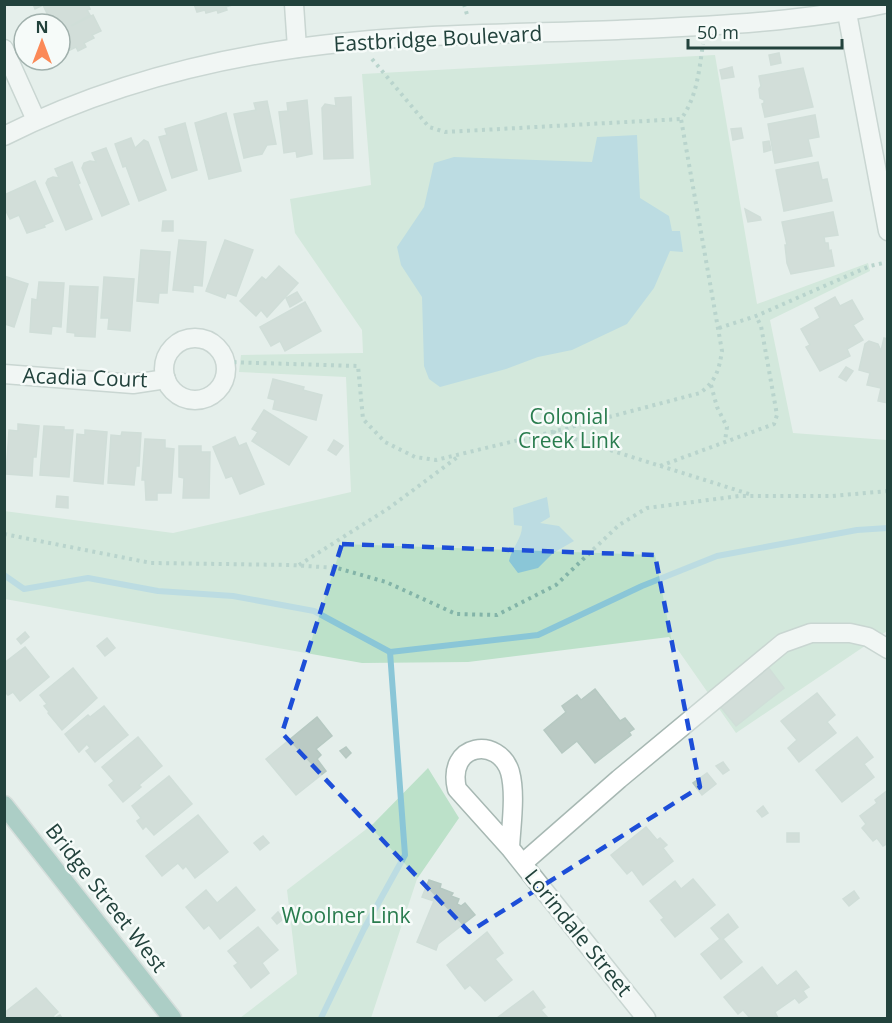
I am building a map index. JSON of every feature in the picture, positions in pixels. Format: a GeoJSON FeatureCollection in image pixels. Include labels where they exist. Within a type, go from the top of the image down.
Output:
{"type":"FeatureCollection","features":[{"type":"Feature","properties":{"kind":"main road","name":"Bridge Street West"},"geometry":{"type":"LineString","coordinates":[[4,805],[172,1018]]}},
{"type":"Feature","properties":{"kind":"street"},"geometry":{"type":"LineString","coordinates":[[294,4],[297,48]]}},
{"type":"Feature","properties":{"kind":"street","name":"Eastbridge Boulevard"},"geometry":{"type":"LineString","coordinates":[[4,136],[36,120],[136,84],[199,65],[297,48],[357,41],[705,27],[812,18],[884,4]]}},
{"type":"Feature","properties":{"kind":"street"},"geometry":{"type":"LineString","coordinates":[[847,13],[888,231]]}},
{"type":"Feature","properties":{"kind":"street"},"geometry":{"type":"LineString","coordinates":[[4,50],[36,120]]}},
{"type":"Feature","properties":{"kind":"street","name":"Acadia Court"},"geometry":{"type":"LineString","coordinates":[[193,337],[210,341],[219,348],[226,362],[227,372],[224,382],[213,395],[205,399],[194,400],[178,395],[171,389],[166,379],[165,361],[168,352],[185,339],[193,337]]}},
{"type":"Feature","properties":{"kind":"street","name":"Acadia Court"},"geometry":{"type":"LineString","coordinates":[[4,374],[133,384],[166,379]]}},
{"type":"Feature","properties":{"kind":"street"},"geometry":{"type":"LineString","coordinates":[[523,863],[619,779],[783,643],[811,633],[850,633],[868,638],[888,649]]}},
{"type":"Feature","properties":{"kind":"street","name":"Lorindale Street"},"geometry":{"type":"LineString","coordinates":[[510,848],[512,788],[510,772],[498,755],[490,750],[479,749],[469,752],[459,759],[456,768],[457,789],[523,863],[646,1018]]}},
{"type":"Feature","properties":{"kind":"path"},"geometry":{"type":"LineString","coordinates":[[226,362],[358,366],[363,419],[385,442],[415,457],[436,460],[700,393],[711,385],[719,372],[722,351],[681,119],[688,109],[698,82],[705,27]]}},
{"type":"Feature","properties":{"kind":"path"},"geometry":{"type":"LineString","coordinates":[[357,41],[429,127],[445,132],[681,119]]}},
{"type":"Feature","properties":{"kind":"path"},"geometry":{"type":"LineString","coordinates":[[719,328],[756,316],[870,266],[888,262]]}},
{"type":"Feature","properties":{"kind":"path"},"geometry":{"type":"LineString","coordinates":[[660,466],[774,424],[777,415],[761,326],[756,316]]}},
{"type":"Feature","properties":{"kind":"path"},"geometry":{"type":"LineString","coordinates":[[711,385],[717,407],[727,427],[725,442]]}},
{"type":"Feature","properties":{"kind":"path"},"geometry":{"type":"LineString","coordinates":[[552,432],[754,495]]}},
{"type":"Feature","properties":{"kind":"path"},"geometry":{"type":"LineString","coordinates":[[298,565],[389,508],[460,455]]}},
{"type":"Feature","properties":{"kind":"path"},"geometry":{"type":"LineString","coordinates":[[4,534],[151,562],[337,568],[386,582],[456,614],[497,615],[556,585],[619,525],[647,508],[754,495],[832,496],[888,491]]}},
{"type":"Feature","properties":{"kind":"highlighted area"},"geometry":{"type":"Polygon","coordinates":[[[342,544],[655,555],[700,787],[469,932],[282,733],[342,544]]]}},
{"type":"Feature","properties":{"kind":"green space","name":"Colonial Creek Link"},"geometry":{"type":"Polygon","coordinates":[[[715,55],[757,304],[868,263],[870,271],[770,320],[793,433],[887,440],[887,631],[736,733],[669,637],[468,662],[362,663],[5,599],[4,511],[173,533],[351,492],[346,377],[239,372],[241,355],[363,353],[362,330],[295,233],[290,199],[371,185],[362,74],[715,55]]]}},
{"type":"Feature","properties":{"kind":"green space","name":"Woolner Link"},"geometry":{"type":"Polygon","coordinates":[[[428,768],[459,818],[417,879],[371,1018],[240,1018],[297,974],[287,890],[373,824],[428,768]]]}},
{"type":"Feature","properties":{"kind":"water"},"geometry":{"type":"Polygon","coordinates":[[[637,135],[640,198],[669,216],[672,231],[680,231],[683,252],[670,251],[654,288],[627,324],[572,350],[538,357],[506,369],[440,387],[429,379],[424,366],[422,297],[401,265],[397,247],[424,207],[434,163],[454,157],[592,162],[597,137],[637,135]]]}},
{"type":"Feature","properties":{"kind":"water"},"geometry":{"type":"Polygon","coordinates":[[[547,497],[550,517],[540,523],[559,526],[574,541],[553,553],[538,568],[518,573],[509,561],[522,526],[514,525],[513,508],[547,497]]]}},
{"type":"Feature","properties":{"kind":"building"},"geometry":{"type":"Polygon","coordinates":[[[33,4],[88,4],[90,9],[87,10],[90,15],[72,25],[72,12],[46,12],[43,5],[35,9],[33,4]]]}},
{"type":"Feature","properties":{"kind":"building"},"geometry":{"type":"Polygon","coordinates":[[[194,4],[235,4],[218,13],[217,10],[206,13],[205,10],[197,12],[194,4]]]}},
{"type":"Feature","properties":{"kind":"building"},"geometry":{"type":"Polygon","coordinates":[[[93,15],[101,31],[92,35],[94,38],[84,43],[86,47],[78,51],[76,47],[72,49],[72,26],[93,15]]]}},
{"type":"Feature","properties":{"kind":"building"},"geometry":{"type":"Polygon","coordinates":[[[779,53],[781,63],[771,65],[769,55],[779,53]]]}},
{"type":"Feature","properties":{"kind":"building"},"geometry":{"type":"Polygon","coordinates":[[[732,67],[734,77],[722,79],[720,70],[732,67]]]}},
{"type":"Feature","properties":{"kind":"building"},"geometry":{"type":"Polygon","coordinates":[[[803,68],[813,107],[765,117],[762,104],[764,100],[760,98],[759,76],[803,68]]]}},
{"type":"Feature","properties":{"kind":"building"},"geometry":{"type":"Polygon","coordinates":[[[351,97],[353,158],[324,159],[322,108],[325,104],[336,106],[335,98],[351,97]]]}},
{"type":"Feature","properties":{"kind":"building"},"geometry":{"type":"Polygon","coordinates":[[[307,100],[312,154],[297,157],[296,151],[284,153],[279,112],[288,111],[287,103],[307,100]]]}},
{"type":"Feature","properties":{"kind":"building"},"geometry":{"type":"Polygon","coordinates":[[[267,101],[276,144],[267,145],[262,154],[244,158],[234,114],[256,110],[254,103],[267,101]]]}},
{"type":"Feature","properties":{"kind":"building"},"geometry":{"type":"Polygon","coordinates":[[[226,113],[241,171],[209,179],[195,123],[226,113]]]}},
{"type":"Feature","properties":{"kind":"building"},"geometry":{"type":"Polygon","coordinates":[[[815,115],[819,137],[808,139],[812,156],[775,163],[768,124],[815,115]]]}},
{"type":"Feature","properties":{"kind":"building"},"geometry":{"type":"Polygon","coordinates":[[[185,123],[197,170],[172,178],[159,137],[167,135],[165,129],[185,123]]]}},
{"type":"Feature","properties":{"kind":"building"},"geometry":{"type":"Polygon","coordinates":[[[741,128],[743,138],[733,140],[731,129],[741,128]]]}},
{"type":"Feature","properties":{"kind":"building"},"geometry":{"type":"Polygon","coordinates":[[[131,138],[135,148],[144,140],[148,142],[166,190],[139,201],[115,144],[131,138]]]}},
{"type":"Feature","properties":{"kind":"building"},"geometry":{"type":"Polygon","coordinates":[[[769,141],[771,150],[764,152],[763,142],[769,141]]]}},
{"type":"Feature","properties":{"kind":"building"},"geometry":{"type":"Polygon","coordinates":[[[106,148],[129,204],[102,216],[82,168],[84,163],[96,162],[92,153],[106,148]]]}},
{"type":"Feature","properties":{"kind":"building"},"geometry":{"type":"Polygon","coordinates":[[[72,162],[92,219],[66,230],[46,183],[53,177],[59,178],[55,169],[72,162]]]}},
{"type":"Feature","properties":{"kind":"building"},"geometry":{"type":"Polygon","coordinates":[[[818,162],[822,180],[827,179],[832,201],[784,211],[776,170],[818,162]]]}},
{"type":"Feature","properties":{"kind":"building"},"geometry":{"type":"Polygon","coordinates":[[[35,181],[53,221],[44,225],[45,227],[27,233],[19,215],[10,219],[4,207],[4,195],[35,181]]]}},
{"type":"Feature","properties":{"kind":"building"},"geometry":{"type":"Polygon","coordinates":[[[745,209],[760,217],[761,220],[748,222],[745,209]]]}},
{"type":"Feature","properties":{"kind":"building"},"geometry":{"type":"Polygon","coordinates":[[[833,212],[838,235],[824,237],[829,251],[831,250],[834,266],[791,274],[787,263],[785,245],[787,245],[782,222],[833,212]]]}},
{"type":"Feature","properties":{"kind":"building"},"geometry":{"type":"Polygon","coordinates":[[[163,221],[173,221],[173,231],[162,231],[163,221]]]}},
{"type":"Feature","properties":{"kind":"building"},"geometry":{"type":"Polygon","coordinates":[[[179,240],[206,242],[202,286],[193,285],[193,292],[173,290],[179,240]]]}},
{"type":"Feature","properties":{"kind":"building"},"geometry":{"type":"Polygon","coordinates":[[[225,240],[253,250],[236,296],[227,293],[225,298],[206,291],[225,240]]]}},
{"type":"Feature","properties":{"kind":"building"},"geometry":{"type":"Polygon","coordinates":[[[141,250],[170,252],[167,293],[159,293],[158,303],[137,301],[141,250]]]}},
{"type":"Feature","properties":{"kind":"building"},"geometry":{"type":"Polygon","coordinates":[[[279,266],[298,283],[267,317],[261,310],[256,316],[240,301],[262,277],[266,280],[279,266]]]}},
{"type":"Feature","properties":{"kind":"building"},"geometry":{"type":"Polygon","coordinates":[[[4,276],[28,284],[14,327],[5,324],[4,326],[4,276]]]}},
{"type":"Feature","properties":{"kind":"building"},"geometry":{"type":"Polygon","coordinates":[[[104,277],[134,279],[130,331],[108,329],[109,318],[101,318],[104,277]]]}},
{"type":"Feature","properties":{"kind":"building"},"geometry":{"type":"Polygon","coordinates":[[[39,282],[64,283],[61,327],[52,326],[51,334],[30,332],[32,299],[37,300],[39,282]]]}},
{"type":"Feature","properties":{"kind":"building"},"geometry":{"type":"Polygon","coordinates":[[[70,286],[98,287],[95,337],[75,336],[75,333],[67,332],[70,286]]]}},
{"type":"Feature","properties":{"kind":"building"},"geometry":{"type":"Polygon","coordinates":[[[297,292],[302,300],[290,307],[286,298],[297,292]]]}},
{"type":"Feature","properties":{"kind":"building"},"geometry":{"type":"Polygon","coordinates":[[[835,297],[840,306],[852,300],[863,319],[853,325],[863,340],[847,349],[850,356],[820,371],[806,347],[810,345],[801,329],[820,318],[815,308],[835,297]]]}},
{"type":"Feature","properties":{"kind":"building"},"geometry":{"type":"Polygon","coordinates":[[[305,302],[321,331],[285,351],[280,341],[271,346],[260,327],[305,302]]]}},
{"type":"Feature","properties":{"kind":"building"},"geometry":{"type":"Polygon","coordinates":[[[884,338],[888,339],[888,403],[878,401],[881,388],[867,385],[870,373],[859,370],[865,344],[869,341],[878,344],[881,351],[884,338]]]}},
{"type":"Feature","properties":{"kind":"building"},"geometry":{"type":"Polygon","coordinates":[[[846,367],[853,371],[846,381],[839,377],[846,367]]]}},
{"type":"Feature","properties":{"kind":"building"},"geometry":{"type":"Polygon","coordinates":[[[273,379],[304,387],[303,390],[322,395],[316,420],[273,409],[275,400],[268,398],[273,379]]]}},
{"type":"Feature","properties":{"kind":"building"},"geometry":{"type":"Polygon","coordinates":[[[264,410],[307,437],[289,465],[252,441],[258,432],[252,429],[264,410]]]}},
{"type":"Feature","properties":{"kind":"building"},"geometry":{"type":"Polygon","coordinates":[[[18,424],[39,426],[32,476],[6,474],[9,430],[18,431],[18,424]]]}},
{"type":"Feature","properties":{"kind":"building"},"geometry":{"type":"Polygon","coordinates":[[[44,426],[73,430],[69,477],[40,475],[44,426]]]}},
{"type":"Feature","properties":{"kind":"building"},"geometry":{"type":"Polygon","coordinates":[[[85,430],[107,432],[103,484],[74,481],[77,434],[85,435],[85,430]]]}},
{"type":"Feature","properties":{"kind":"building"},"geometry":{"type":"Polygon","coordinates":[[[122,432],[141,433],[139,466],[136,466],[134,485],[108,483],[111,435],[121,436],[122,432]]]}},
{"type":"Feature","properties":{"kind":"building"},"geometry":{"type":"Polygon","coordinates":[[[235,437],[239,446],[246,443],[264,484],[240,494],[232,476],[226,478],[213,447],[235,437]]]}},
{"type":"Feature","properties":{"kind":"building"},"geometry":{"type":"Polygon","coordinates":[[[145,439],[165,440],[165,448],[174,449],[171,493],[157,493],[157,500],[146,500],[145,480],[142,480],[145,439]]]}},
{"type":"Feature","properties":{"kind":"building"},"geometry":{"type":"Polygon","coordinates":[[[334,440],[343,446],[336,455],[328,450],[334,440]]]}},
{"type":"Feature","properties":{"kind":"building"},"geometry":{"type":"Polygon","coordinates":[[[179,446],[201,446],[201,452],[210,452],[209,498],[183,498],[184,478],[179,477],[179,446]]]}},
{"type":"Feature","properties":{"kind":"building"},"geometry":{"type":"Polygon","coordinates":[[[57,496],[68,497],[68,508],[56,507],[57,496]]]}},
{"type":"Feature","properties":{"kind":"building"},"geometry":{"type":"Polygon","coordinates":[[[25,632],[29,637],[21,644],[17,639],[25,632]]]}},
{"type":"Feature","properties":{"kind":"building"},"geometry":{"type":"Polygon","coordinates":[[[107,638],[115,648],[105,656],[97,646],[107,638]]]}},
{"type":"Feature","properties":{"kind":"building"},"geometry":{"type":"Polygon","coordinates":[[[25,647],[49,677],[20,701],[13,692],[8,695],[4,691],[4,663],[25,647]]]}},
{"type":"Feature","properties":{"kind":"building"},"geometry":{"type":"Polygon","coordinates":[[[768,667],[784,688],[736,726],[720,706],[768,667]]]}},
{"type":"Feature","properties":{"kind":"building"},"geometry":{"type":"Polygon","coordinates":[[[73,668],[97,698],[62,730],[48,713],[44,706],[47,704],[40,695],[73,668]]]}},
{"type":"Feature","properties":{"kind":"building"},"geometry":{"type":"Polygon","coordinates":[[[595,689],[620,721],[625,718],[634,729],[629,732],[631,735],[595,763],[577,741],[562,753],[544,730],[566,712],[562,706],[577,695],[581,700],[595,689]]]}},
{"type":"Feature","properties":{"kind":"building"},"geometry":{"type":"Polygon","coordinates":[[[817,693],[835,715],[827,722],[836,733],[799,762],[788,748],[797,740],[781,721],[817,693]]]}},
{"type":"Feature","properties":{"kind":"building"},"geometry":{"type":"Polygon","coordinates":[[[104,706],[128,735],[95,762],[86,751],[90,748],[87,744],[79,752],[65,734],[88,715],[90,717],[104,706]]]}},
{"type":"Feature","properties":{"kind":"building"},"geometry":{"type":"Polygon","coordinates":[[[317,717],[332,736],[316,749],[321,755],[317,759],[326,771],[296,795],[266,759],[317,717]]]}},
{"type":"Feature","properties":{"kind":"building"},"geometry":{"type":"Polygon","coordinates":[[[138,737],[162,766],[123,802],[109,785],[114,781],[102,767],[138,737]]]}},
{"type":"Feature","properties":{"kind":"building"},"geometry":{"type":"Polygon","coordinates":[[[857,737],[873,757],[864,764],[874,777],[842,802],[816,770],[857,737]]]}},
{"type":"Feature","properties":{"kind":"building"},"geometry":{"type":"Polygon","coordinates":[[[346,747],[351,753],[346,758],[340,751],[346,747]]]}},
{"type":"Feature","properties":{"kind":"building"},"geometry":{"type":"Polygon","coordinates":[[[723,762],[729,770],[723,774],[716,766],[723,762]]]}},
{"type":"Feature","properties":{"kind":"building"},"geometry":{"type":"Polygon","coordinates":[[[707,773],[716,784],[702,795],[693,783],[707,773]]]}},
{"type":"Feature","properties":{"kind":"building"},"geometry":{"type":"Polygon","coordinates":[[[169,776],[192,804],[154,835],[146,826],[143,829],[137,821],[141,818],[132,806],[169,776]]]}},
{"type":"Feature","properties":{"kind":"building"},"geometry":{"type":"Polygon","coordinates":[[[888,790],[888,843],[883,846],[877,838],[873,841],[862,828],[866,824],[860,816],[877,803],[875,800],[888,790]]]}},
{"type":"Feature","properties":{"kind":"building"},"geometry":{"type":"Polygon","coordinates":[[[763,806],[768,813],[762,817],[757,811],[763,806]]]}},
{"type":"Feature","properties":{"kind":"building"},"geometry":{"type":"Polygon","coordinates":[[[198,815],[228,852],[195,878],[186,866],[183,869],[178,863],[162,876],[146,856],[198,815]]]}},
{"type":"Feature","properties":{"kind":"building"},"geometry":{"type":"Polygon","coordinates":[[[646,827],[657,840],[660,838],[667,845],[663,848],[673,861],[643,885],[632,870],[627,874],[611,855],[646,827]]]}},
{"type":"Feature","properties":{"kind":"building"},"geometry":{"type":"Polygon","coordinates":[[[787,833],[799,833],[799,842],[787,842],[787,833]]]}},
{"type":"Feature","properties":{"kind":"building"},"geometry":{"type":"Polygon","coordinates":[[[263,836],[269,843],[260,850],[254,843],[263,836]]]}},
{"type":"Feature","properties":{"kind":"building"},"geometry":{"type":"Polygon","coordinates":[[[693,879],[715,905],[675,937],[661,920],[664,918],[650,901],[675,881],[681,889],[693,879]]]}},
{"type":"Feature","properties":{"kind":"building"},"geometry":{"type":"Polygon","coordinates":[[[429,880],[441,884],[440,888],[453,893],[451,896],[459,899],[457,904],[461,906],[465,903],[475,915],[438,944],[436,950],[417,942],[434,901],[422,897],[429,880]]]}},
{"type":"Feature","properties":{"kind":"building"},"geometry":{"type":"Polygon","coordinates":[[[236,887],[255,910],[220,939],[209,925],[204,929],[186,907],[206,890],[217,903],[236,887]]]}},
{"type":"Feature","properties":{"kind":"building"},"geometry":{"type":"Polygon","coordinates":[[[854,891],[859,898],[849,906],[843,899],[854,891]]]}},
{"type":"Feature","properties":{"kind":"building"},"geometry":{"type":"Polygon","coordinates":[[[278,912],[283,919],[277,924],[272,918],[278,912]]]}},
{"type":"Feature","properties":{"kind":"building"},"geometry":{"type":"Polygon","coordinates":[[[728,914],[738,927],[723,939],[742,962],[721,979],[701,954],[720,939],[711,928],[728,914]]]}},
{"type":"Feature","properties":{"kind":"building"},"geometry":{"type":"Polygon","coordinates":[[[258,927],[278,950],[262,963],[269,973],[251,988],[234,966],[238,963],[228,951],[258,927]]]}},
{"type":"Feature","properties":{"kind":"building"},"geometry":{"type":"Polygon","coordinates":[[[487,932],[503,953],[495,959],[512,980],[485,1001],[470,985],[465,989],[447,965],[487,932]]]}},
{"type":"Feature","properties":{"kind":"building"},"geometry":{"type":"Polygon","coordinates":[[[762,967],[777,986],[796,971],[809,987],[803,991],[807,997],[799,1003],[795,998],[775,1012],[778,1018],[750,1018],[743,1010],[738,1014],[724,997],[762,967]]]}},
{"type":"Feature","properties":{"kind":"building"},"geometry":{"type":"Polygon","coordinates":[[[36,988],[58,1012],[53,1016],[55,1018],[4,1018],[4,1013],[36,988]]]}},
{"type":"Feature","properties":{"kind":"building"},"geometry":{"type":"Polygon","coordinates":[[[533,991],[545,1007],[541,1010],[548,1018],[497,1018],[533,991]]]}},
{"type":"Feature","properties":{"kind":"waterway"},"geometry":{"type":"LineString","coordinates":[[4,575],[24,589],[88,578],[158,591],[233,596],[314,611],[390,652],[538,635],[642,586],[717,556],[857,530],[888,528]]}},
{"type":"Feature","properties":{"kind":"waterway"},"geometry":{"type":"LineString","coordinates":[[321,1018],[364,929],[405,855],[390,652]]}}]}
